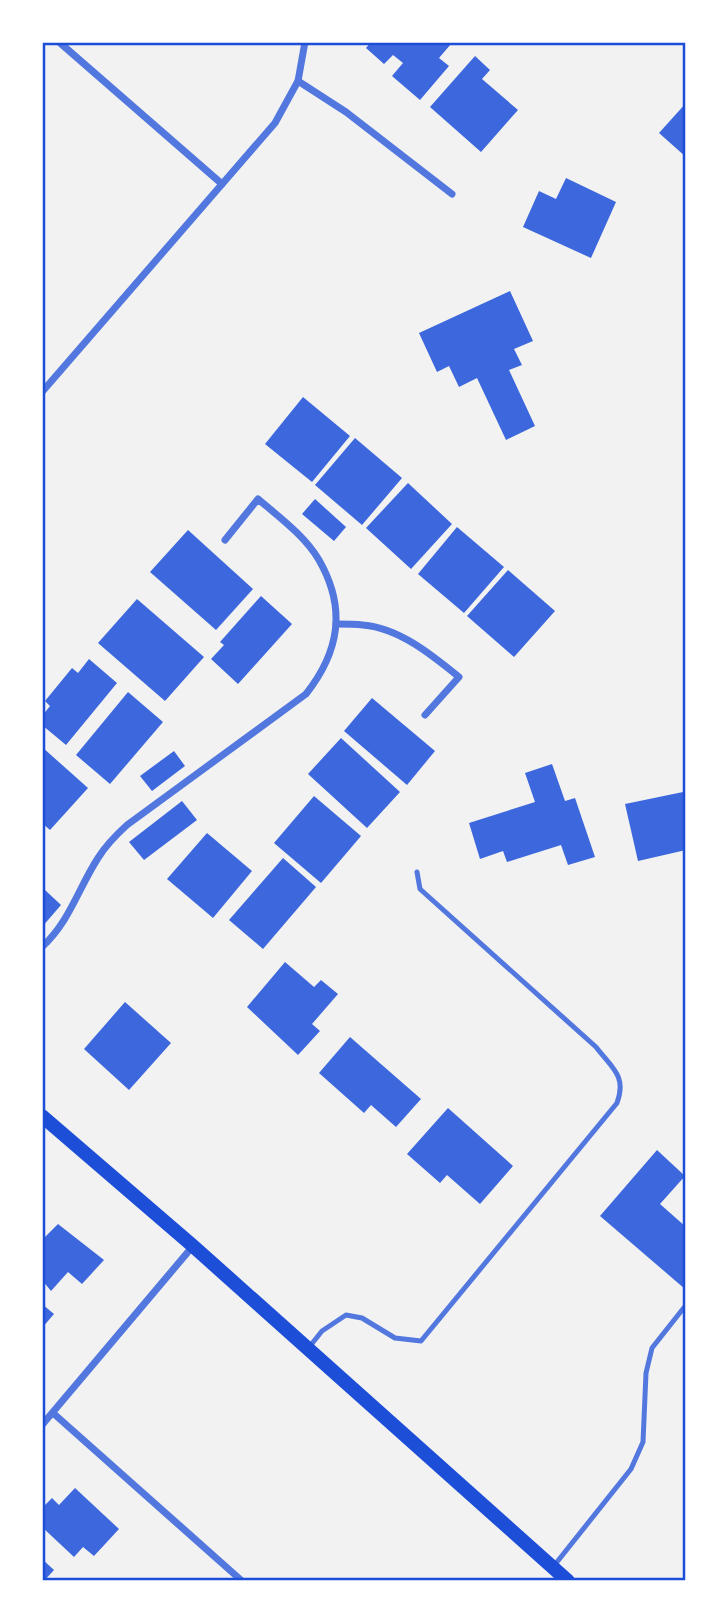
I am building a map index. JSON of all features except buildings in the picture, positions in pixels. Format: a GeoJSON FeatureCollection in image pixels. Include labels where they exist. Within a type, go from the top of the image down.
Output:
{"type":"FeatureCollection","features":[{"type":"Feature","properties":{"kind":"main road"},"geometry":{"type":"LineString","coordinates":[[42,1116],[193,1246],[568,1581]]}},
{"type":"Feature","properties":{"kind":"street"},"geometry":{"type":"LineString","coordinates":[[59,42],[222,184]]}},
{"type":"Feature","properties":{"kind":"street"},"geometry":{"type":"LineString","coordinates":[[42,392],[275,123],[298,81],[305,42]]}},
{"type":"Feature","properties":{"kind":"street"},"geometry":{"type":"LineString","coordinates":[[298,81],[346,112],[452,194]]}},
{"type":"Feature","properties":{"kind":"street"},"geometry":{"type":"LineString","coordinates":[[42,947],[65,921],[106,845],[127,825],[306,694],[322,673],[332,650],[336,624],[333,593],[318,558],[290,527],[258,499],[225,540]]}},
{"type":"Feature","properties":{"kind":"street"},"geometry":{"type":"LineString","coordinates":[[336,624],[365,625],[390,632],[432,655],[459,677],[425,716]]}},
{"type":"Feature","properties":{"kind":"street"},"geometry":{"type":"LineString","coordinates":[[42,1425],[193,1246]]}},
{"type":"Feature","properties":{"kind":"street"},"geometry":{"type":"LineString","coordinates":[[52,1413],[242,1581]]}},
{"type":"Feature","properties":{"kind":"lane"},"geometry":{"type":"LineString","coordinates":[[308,1349],[322,1331],[346,1315],[362,1318],[395,1338],[421,1341],[617,1103],[622,1089],[617,1074],[596,1047],[420,889],[417,872]]}},
{"type":"Feature","properties":{"kind":"lane"},"geometry":{"type":"LineString","coordinates":[[553,1567],[631,1469],[643,1441],[646,1373],[652,1348],[686,1305]]}}]}
